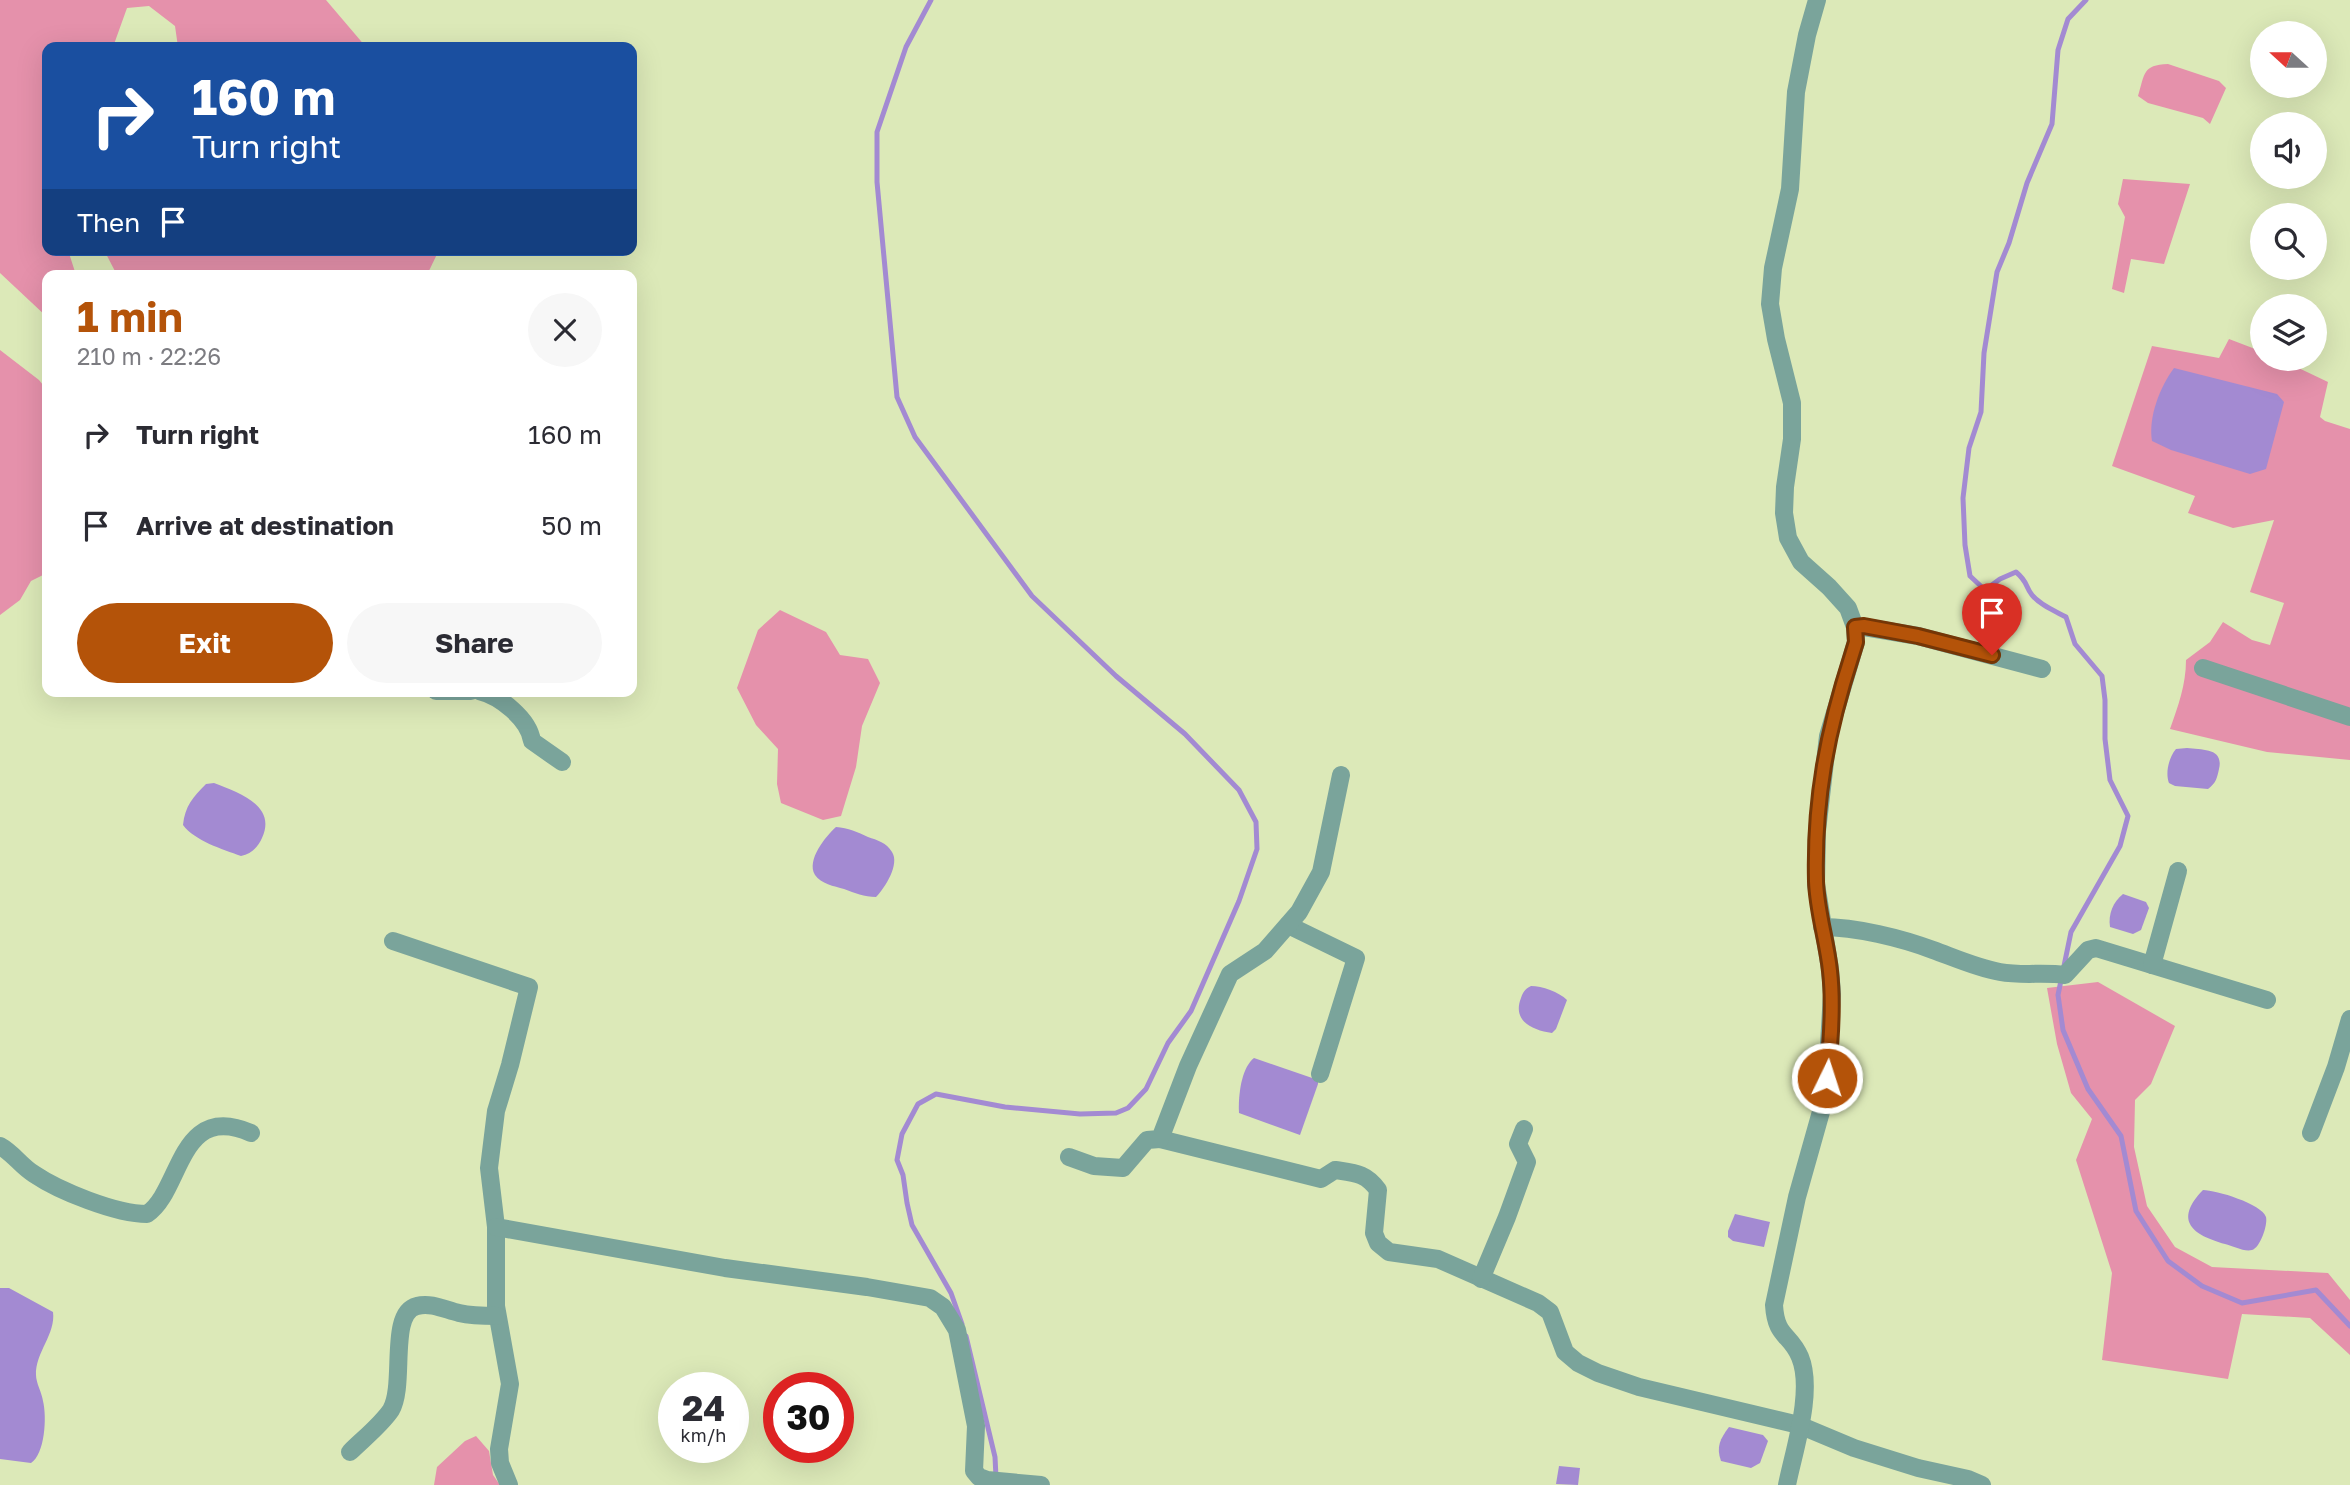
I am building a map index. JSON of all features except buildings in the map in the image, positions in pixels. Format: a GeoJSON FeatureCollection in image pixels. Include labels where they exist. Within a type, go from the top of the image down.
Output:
{"type":"FeatureCollection","features":[{"type":"Feature","properties":{"kind":"street"},"geometry":{"type":"LineString","coordinates":[[1787,1485],[1805,1381],[1801,1357],[1776,1323],[1774,1305],[1797,1197],[1826,1094],[1832,994],[1816,884],[1816,831],[1828,737],[1856,642],[1855,627],[1848,608],[1801,562],[1788,538],[1784,513],[1792,439],[1792,402],[1770,303],[1773,268],[1790,189],[1796,92],[1817,0]]}},
{"type":"Feature","properties":{"kind":"street"},"geometry":{"type":"LineString","coordinates":[[1855,627],[1864,626],[1918,636],[2042,669]]}},
{"type":"Feature","properties":{"kind":"street"},"geometry":{"type":"LineString","coordinates":[[2203,668],[2350,717]]}},
{"type":"Feature","properties":{"kind":"street"},"geometry":{"type":"LineString","coordinates":[[493,697],[523,721],[532,741],[562,762]]}},
{"type":"Feature","properties":{"kind":"street"},"geometry":{"type":"LineString","coordinates":[[1160,1139],[1188,1066],[1230,974],[1265,951],[1299,912],[1321,872],[1341,775]]}},
{"type":"Feature","properties":{"kind":"street"},"geometry":{"type":"LineString","coordinates":[[2152,965],[2178,872]]}},
{"type":"Feature","properties":{"kind":"street"},"geometry":{"type":"LineString","coordinates":[[1288,925],[1356,958],[1320,1074]]}},
{"type":"Feature","properties":{"kind":"street"},"geometry":{"type":"LineString","coordinates":[[1822,927],[1841,928],[1911,943],[2000,972],[2058,974],[2088,950],[2096,948],[2267,1000]]}},
{"type":"Feature","properties":{"kind":"street"},"geometry":{"type":"LineString","coordinates":[[393,941],[529,987],[496,1111],[490,1178],[496,1227],[497,1316],[510,1384],[499,1449],[500,1464],[509,1485]]}},
{"type":"Feature","properties":{"kind":"street"},"geometry":{"type":"LineString","coordinates":[[2311,1132],[2350,1019]]}},
{"type":"Feature","properties":{"kind":"street"},"geometry":{"type":"LineString","coordinates":[[0,1146],[32,1173],[56,1187],[127,1213],[146,1214],[157,1203],[185,1150],[200,1135],[232,1126],[251,1133]]}},
{"type":"Feature","properties":{"kind":"street"},"geometry":{"type":"LineString","coordinates":[[1481,1279],[1527,1162],[1518,1144],[1524,1129]]}},
{"type":"Feature","properties":{"kind":"street"},"geometry":{"type":"LineString","coordinates":[[1069,1157],[1094,1166],[1123,1168],[1147,1140],[1160,1139],[1321,1179],[1335,1170],[1362,1174],[1370,1179],[1378,1190],[1374,1233],[1378,1243],[1388,1252],[1438,1259],[1538,1303],[1550,1312],[1565,1352],[1578,1363],[1639,1387],[1799,1425],[1854,1448],[1982,1485]]}},
{"type":"Feature","properties":{"kind":"street"},"geometry":{"type":"LineString","coordinates":[[496,1227],[725,1268],[930,1297],[943,1307],[957,1330],[976,1426],[974,1471],[987,1480],[1041,1485]]}},
{"type":"Feature","properties":{"kind":"street"},"geometry":{"type":"LineString","coordinates":[[350,1452],[392,1409],[400,1359],[400,1331],[403,1316],[409,1308],[420,1305],[480,1316],[497,1316]]}},
{"type":"Feature","properties":{"kind":"shaded area"},"geometry":{"type":"Polygon","coordinates":[[[0,0],[326,0],[362,42],[177,42],[175,26],[149,6],[127,8],[115,42],[42,42],[42,256],[70,256],[74,270],[42,270],[42,312],[0,273],[0,0]]]}},
{"type":"Feature","properties":{"kind":"shaded area"},"geometry":{"type":"Polygon","coordinates":[[[2168,64],[2219,81],[2226,88],[2210,124],[2203,118],[2148,103],[2138,96],[2146,72],[2153,66],[2168,64]]]}},
{"type":"Feature","properties":{"kind":"shaded area"},"geometry":{"type":"Polygon","coordinates":[[[2123,179],[2190,184],[2164,264],[2131,259],[2124,293],[2112,289],[2125,217],[2118,204],[2123,179]]]}},
{"type":"Feature","properties":{"kind":"shaded area"},"geometry":{"type":"Polygon","coordinates":[[[107,256],[436,256],[429,270],[114,270],[107,256]]]}},
{"type":"Feature","properties":{"kind":"shaded area"},"geometry":{"type":"Polygon","coordinates":[[[2229,339],[2250,347],[2250,371],[2305,371],[2328,382],[2320,417],[2350,429],[2350,760],[2267,752],[2170,729],[2183,687],[2186,660],[2210,642],[2223,622],[2252,640],[2270,645],[2284,603],[2250,592],[2274,520],[2233,528],[2188,513],[2195,496],[2112,466],[2152,346],[2219,358],[2229,339]]]}},
{"type":"Feature","properties":{"kind":"shaded area"},"geometry":{"type":"Polygon","coordinates":[[[0,350],[42,384],[42,576],[31,581],[20,600],[0,615],[0,350]]]}},
{"type":"Feature","properties":{"kind":"shaded area"},"geometry":{"type":"Polygon","coordinates":[[[2174,368],[2277,394],[2284,402],[2266,469],[2250,474],[2171,450],[2152,441],[2156,403],[2174,368]]]}},
{"type":"Feature","properties":{"kind":"shaded area"},"geometry":{"type":"Polygon","coordinates":[[[780,610],[826,632],[840,655],[868,659],[880,683],[862,726],[856,767],[841,816],[823,820],[781,803],[777,784],[778,749],[756,725],[737,688],[758,630],[780,610]]]}},
{"type":"Feature","properties":{"kind":"shaded area"},"geometry":{"type":"Polygon","coordinates":[[[2176,749],[2211,751],[2218,757],[2220,762],[2217,778],[2208,789],[2169,783],[2171,756],[2176,749]]]}},
{"type":"Feature","properties":{"kind":"shaded area"},"geometry":{"type":"Polygon","coordinates":[[[214,783],[253,802],[264,817],[262,838],[248,854],[241,856],[209,844],[194,836],[183,825],[188,807],[194,798],[206,784],[214,783]]]}},
{"type":"Feature","properties":{"kind":"shaded area"},"geometry":{"type":"Polygon","coordinates":[[[836,827],[853,830],[878,841],[892,852],[893,869],[876,897],[828,884],[815,875],[815,856],[836,827]]]}},
{"type":"Feature","properties":{"kind":"shaded area"},"geometry":{"type":"Polygon","coordinates":[[[2123,894],[2146,902],[2149,908],[2141,930],[2133,934],[2110,927],[2112,909],[2123,894]]]}},
{"type":"Feature","properties":{"kind":"shaded area"},"geometry":{"type":"Polygon","coordinates":[[[2098,982],[2175,1026],[2151,1084],[2135,1100],[2134,1147],[2147,1206],[2175,1247],[2212,1267],[2328,1273],[2350,1300],[2350,1355],[2310,1318],[2242,1314],[2228,1379],[2102,1360],[2112,1273],[2076,1160],[2092,1119],[2071,1093],[2057,1044],[2047,988],[2098,982]]]}},
{"type":"Feature","properties":{"kind":"shaded area"},"geometry":{"type":"Polygon","coordinates":[[[1531,986],[1550,990],[1567,1000],[1552,1033],[1531,1027],[1519,1013],[1524,991],[1531,986]]]}},
{"type":"Feature","properties":{"kind":"shaded area"},"geometry":{"type":"Polygon","coordinates":[[[1254,1058],[1318,1080],[1300,1135],[1239,1113],[1243,1076],[1254,1058]]]}},
{"type":"Feature","properties":{"kind":"shaded area"},"geometry":{"type":"Polygon","coordinates":[[[2203,1190],[2238,1199],[2263,1212],[2266,1225],[2255,1248],[2246,1250],[2196,1231],[2188,1218],[2189,1210],[2203,1190]]]}},
{"type":"Feature","properties":{"kind":"shaded area"},"geometry":{"type":"Polygon","coordinates":[[[1735,1214],[1770,1222],[1764,1247],[1733,1241],[1728,1237],[1735,1214]]]}},
{"type":"Feature","properties":{"kind":"shaded area"},"geometry":{"type":"Polygon","coordinates":[[[0,1288],[9,1288],[53,1312],[36,1378],[44,1408],[44,1435],[39,1452],[31,1463],[0,1459],[0,1288]]]}},
{"type":"Feature","properties":{"kind":"shaded area"},"geometry":{"type":"Polygon","coordinates":[[[1729,1427],[1763,1435],[1768,1441],[1760,1463],[1751,1468],[1721,1461],[1720,1443],[1729,1427]]]}},
{"type":"Feature","properties":{"kind":"shaded area"},"geometry":{"type":"Polygon","coordinates":[[[476,1436],[489,1451],[493,1475],[500,1485],[434,1485],[437,1467],[465,1441],[476,1436]]]}},
{"type":"Feature","properties":{"kind":"shaded area"},"geometry":{"type":"Polygon","coordinates":[[[1559,1466],[1580,1468],[1578,1485],[1556,1484],[1559,1466]]]}},
{"type":"Feature","properties":{"kind":"waterway"},"geometry":{"type":"LineString","coordinates":[[931,0],[906,47],[877,132],[877,182],[897,397],[915,437],[1032,596],[1116,676],[1185,734],[1239,790],[1256,822],[1257,849],[1239,901],[1191,1011],[1168,1043],[1146,1089],[1128,1108],[1116,1113],[1080,1114],[1005,1107],[936,1094],[918,1104],[902,1134],[897,1160],[903,1175],[912,1225],[951,1293],[962,1324]]}},
{"type":"Feature","properties":{"kind":"waterway"},"geometry":{"type":"LineString","coordinates":[[2086,0],[2068,19],[2058,50],[2052,124],[2027,183],[2009,243],[1997,272],[1984,353],[1981,412],[1969,448],[1963,498],[1965,545],[1970,576],[1985,590],[2016,572],[2035,599],[2066,617],[2075,644],[2102,676],[2110,780],[2128,816],[2120,846],[2071,932],[2058,995],[2063,1030],[2088,1089],[2121,1136],[2136,1211],[2168,1261],[2202,1286],[2242,1303],[2316,1290],[2350,1326]]}},
{"type":"Feature","properties":{"kind":"waterway"},"geometry":{"type":"LineString","coordinates":[[966,1336],[995,1457],[996,1477]]}},
{"type":"Feature","properties":{"kind":"route"},"geometry":{"type":"LineString","coordinates":[[1827,1078],[1832,994],[1816,884],[1816,831],[1828,737],[1856,642],[1855,627],[1864,626],[1918,636],[1992,655]]}}]}
